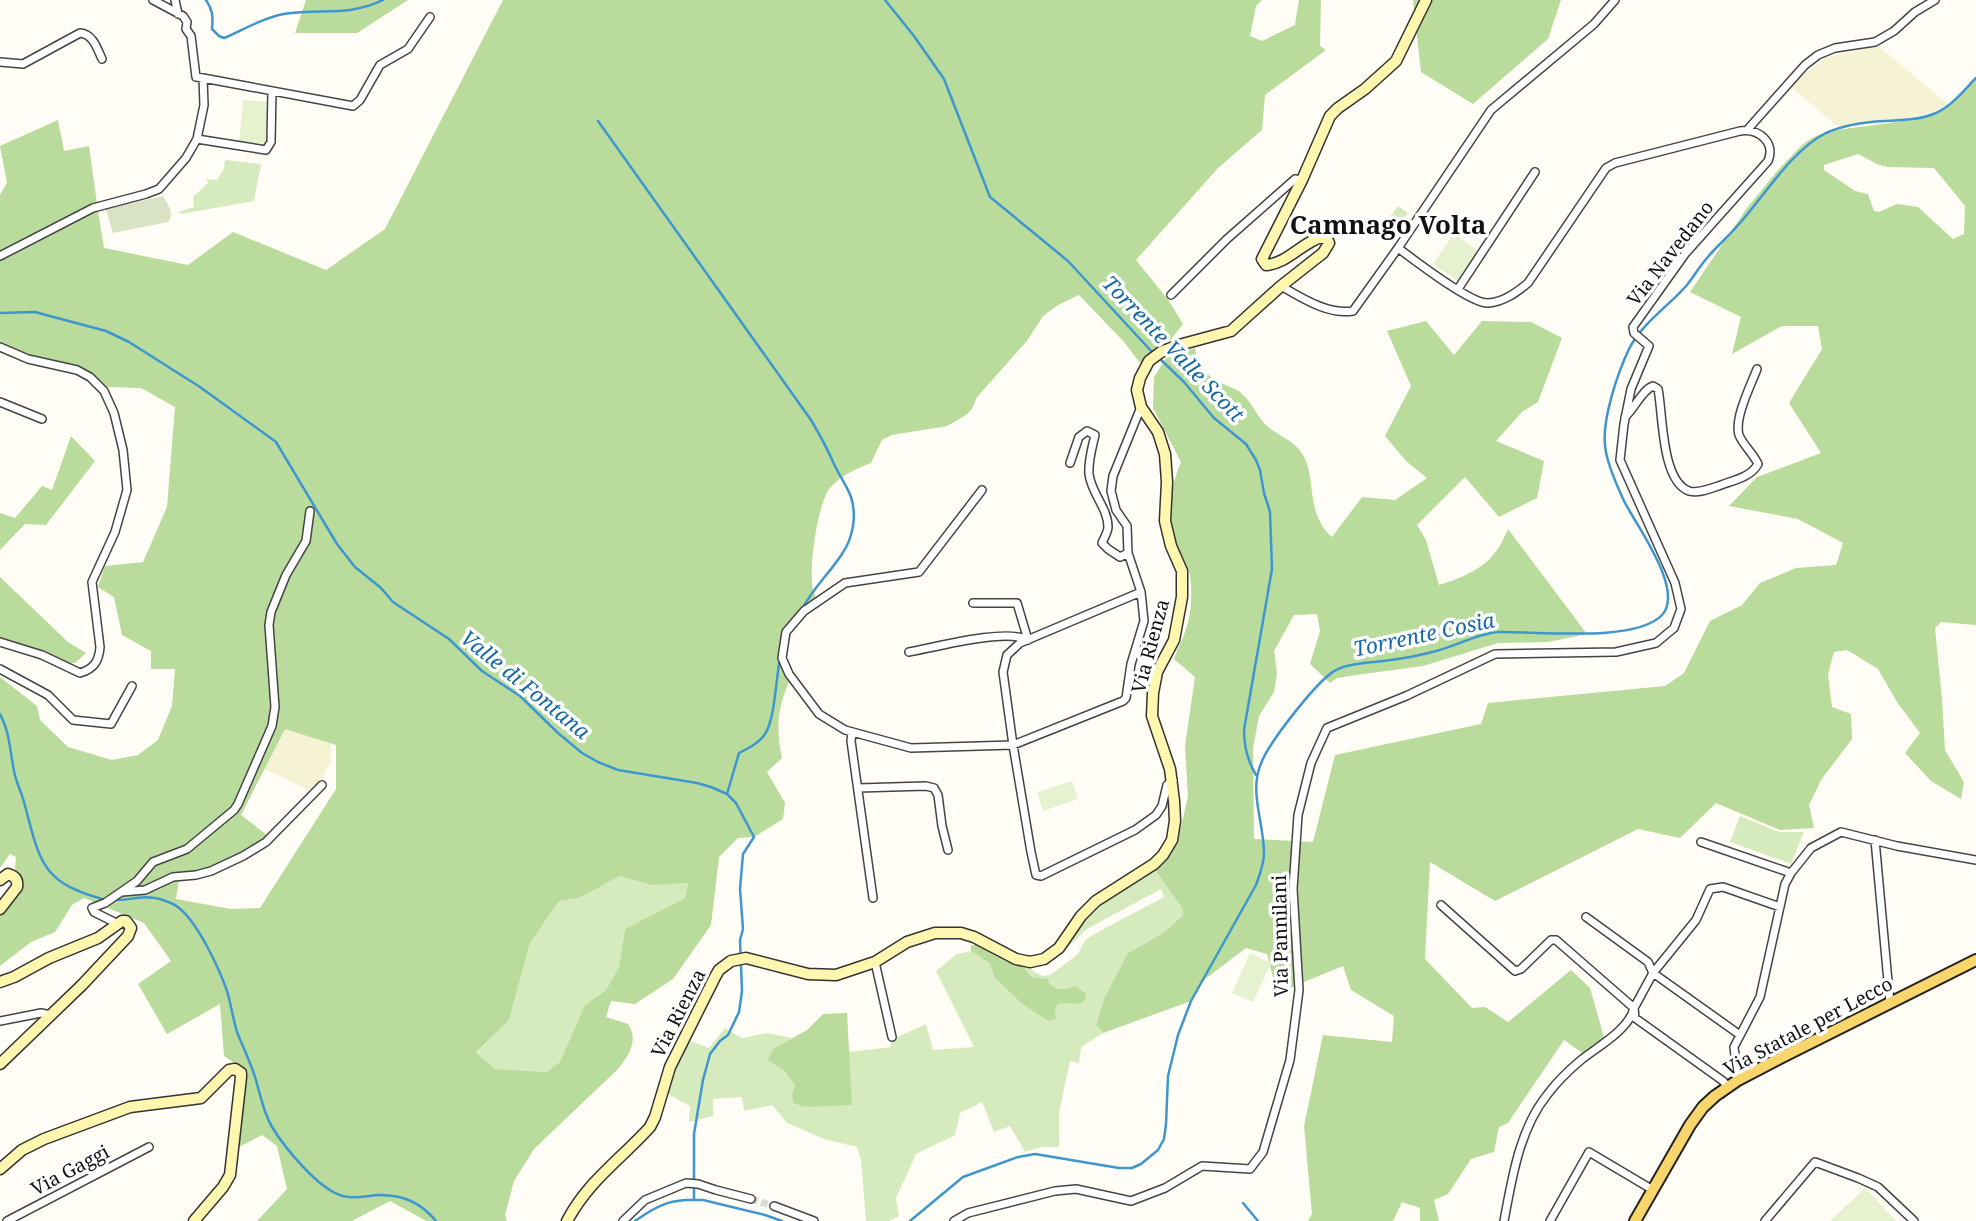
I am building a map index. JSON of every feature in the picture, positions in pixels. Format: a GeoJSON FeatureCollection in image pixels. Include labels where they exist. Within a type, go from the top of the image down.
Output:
{"type":"FeatureCollection","features":[{"type":"Feature","properties":{"kind":"main road","name":"Via Statale per Lecco"},"geometry":{"type":"LineString","coordinates":[[1635,1221],[1690,1125],[1703,1107],[1728,1087],[1976,960]]}},
{"type":"Feature","properties":{"kind":"street"},"geometry":{"type":"LineString","coordinates":[[153,0],[183,16],[187,22],[186,29],[191,36],[196,77],[353,106],[360,100],[380,65],[408,49],[430,17]]}},
{"type":"Feature","properties":{"kind":"street"},"geometry":{"type":"LineString","coordinates":[[176,0],[178,14]]}},
{"type":"Feature","properties":{"kind":"street"},"geometry":{"type":"LineString","coordinates":[[982,490],[919,572],[845,583],[804,611],[786,632],[782,658],[789,674],[819,714],[845,730],[911,748],[1013,745],[1126,698],[1131,664],[1144,621],[1141,592],[1128,553],[1128,526],[1116,510],[1111,491],[1114,476],[1142,407],[1137,390],[1140,378],[1149,361],[1161,352],[1231,331],[1323,253],[1329,243],[1321,237],[1276,264],[1266,265],[1263,262],[1263,255],[1302,180],[1330,116],[1396,61],[1426,0]]}},
{"type":"Feature","properties":{"kind":"street"},"geometry":{"type":"LineString","coordinates":[[1281,286],[1314,304],[1339,311],[1353,311],[1491,110],[1594,24],[1615,0]]}},
{"type":"Feature","properties":{"kind":"street"},"geometry":{"type":"LineString","coordinates":[[1398,248],[1472,299],[1487,303],[1516,293],[1528,283],[1606,168],[1615,163],[1748,130],[1805,65],[1818,55],[1835,48],[1875,42],[1935,0]]}},
{"type":"Feature","properties":{"kind":"street"},"geometry":{"type":"LineString","coordinates":[[0,62],[23,64],[80,33],[92,38],[102,59]]}},
{"type":"Feature","properties":{"kind":"street"},"geometry":{"type":"LineString","coordinates":[[0,256],[93,208],[159,189],[186,158],[197,139],[204,105],[203,78]]}},
{"type":"Feature","properties":{"kind":"street"},"geometry":{"type":"LineString","coordinates":[[197,139],[266,150],[271,142],[272,91]]}},
{"type":"Feature","properties":{"kind":"street","name":"Via Navedano"},"geometry":{"type":"LineString","coordinates":[[1620,460],[1631,389],[1649,346],[1634,333],[1633,327],[1685,254],[1764,166],[1771,153],[1770,146],[1759,134],[1748,130]]}},
{"type":"Feature","properties":{"kind":"street"},"geometry":{"type":"LineString","coordinates":[[1458,289],[1535,172]]}},
{"type":"Feature","properties":{"kind":"street"},"geometry":{"type":"LineString","coordinates":[[1171,295],[1295,179],[1302,180]]}},
{"type":"Feature","properties":{"kind":"street"},"geometry":{"type":"LineString","coordinates":[[0,347],[28,359],[77,370],[98,384],[114,412],[123,450],[127,490],[115,532],[92,582],[100,647],[95,664],[80,673],[42,655],[0,642]]}},
{"type":"Feature","properties":{"kind":"street"},"geometry":{"type":"LineString","coordinates":[[1625,418],[1647,388],[1653,386],[1658,389],[1663,443],[1670,466],[1682,486],[1689,491],[1696,491],[1746,476],[1758,464],[1739,434],[1738,424],[1757,369]]}},
{"type":"Feature","properties":{"kind":"street"},"geometry":{"type":"LineString","coordinates":[[0,402],[42,419]]}},
{"type":"Feature","properties":{"kind":"street","name":"Via Rienza"},"geometry":{"type":"LineString","coordinates":[[567,1221],[596,1180],[650,1128],[670,1067],[715,977],[725,964],[738,958],[752,959],[808,974],[836,975],[875,962],[907,942],[935,933],[961,933],[974,937],[1016,959],[1030,962],[1044,959],[1059,947],[1081,916],[1096,901],[1154,864],[1163,855],[1172,840],[1175,821],[1173,780],[1152,716],[1152,704],[1157,673],[1174,640],[1182,597],[1182,571],[1171,546],[1165,521],[1165,454],[1158,432],[1142,407]]}},
{"type":"Feature","properties":{"kind":"street"},"geometry":{"type":"LineString","coordinates":[[1070,463],[1079,437],[1087,431],[1095,435],[1089,473],[1093,492],[1107,522],[1108,529],[1102,543],[1120,557],[1128,553]]}},
{"type":"Feature","properties":{"kind":"street","name":"Via Pannilani"},"geometry":{"type":"LineString","coordinates":[[954,1221],[968,1213],[1055,1191],[1076,1189],[1131,1201],[1164,1188],[1202,1166],[1250,1169],[1262,1152],[1290,1060],[1299,990],[1293,889],[1298,815],[1311,763],[1327,728],[1406,696],[1495,654],[1616,652],[1656,643],[1674,628],[1681,609],[1675,583],[1620,460]]}},
{"type":"Feature","properties":{"kind":"street"},"geometry":{"type":"LineString","coordinates":[[116,923],[92,910],[94,906],[137,881],[153,862],[187,849],[238,804],[274,716],[269,625],[271,612],[286,575],[306,541],[310,511]]}},
{"type":"Feature","properties":{"kind":"street"},"geometry":{"type":"LineString","coordinates":[[1141,592],[1020,643],[1007,655],[1003,672],[1036,875],[1041,876],[1135,830],[1156,816],[1162,806],[1167,785],[1173,780]]}},
{"type":"Feature","properties":{"kind":"street"},"geometry":{"type":"LineString","coordinates":[[1018,593],[1017,604],[1028,640]]}},
{"type":"Feature","properties":{"kind":"street"},"geometry":{"type":"LineString","coordinates":[[973,603],[1017,604]]}},
{"type":"Feature","properties":{"kind":"street"},"geometry":{"type":"LineString","coordinates":[[909,652],[1000,635],[1028,640]]}},
{"type":"Feature","properties":{"kind":"street"},"geometry":{"type":"LineString","coordinates":[[0,669],[48,695],[73,720],[111,724],[132,686]]}},
{"type":"Feature","properties":{"kind":"street"},"geometry":{"type":"LineString","coordinates":[[852,732],[851,741],[873,898]]}},
{"type":"Feature","properties":{"kind":"street"},"geometry":{"type":"LineString","coordinates":[[121,892],[145,890],[173,877],[196,875],[243,856],[266,842],[322,785]]}},
{"type":"Feature","properties":{"kind":"street"},"geometry":{"type":"LineString","coordinates":[[858,788],[934,788],[938,795],[948,850]]}},
{"type":"Feature","properties":{"kind":"street"},"geometry":{"type":"LineString","coordinates":[[1738,1080],[1734,1047],[1760,997],[1785,884],[1811,848],[1841,832],[1976,860]]}},
{"type":"Feature","properties":{"kind":"street"},"geometry":{"type":"LineString","coordinates":[[1875,841],[1890,1003]]}},
{"type":"Feature","properties":{"kind":"street"},"geometry":{"type":"LineString","coordinates":[[1701,842],[1791,873]]}},
{"type":"Feature","properties":{"kind":"street"},"geometry":{"type":"LineString","coordinates":[[0,880],[8,874],[16,879],[17,887],[0,909]]}},
{"type":"Feature","properties":{"kind":"street"},"geometry":{"type":"LineString","coordinates":[[1504,1221],[1520,1148],[1538,1108],[1547,1094],[1581,1060],[1620,1030],[1633,1013],[1633,1008],[1653,973],[1696,920],[1710,889],[1723,887],[1780,907]]}},
{"type":"Feature","properties":{"kind":"street"},"geometry":{"type":"LineString","coordinates":[[1441,905],[1514,971],[1521,969],[1551,940],[1556,940],[1633,1008],[1635,1018],[1728,1087]]}},
{"type":"Feature","properties":{"kind":"street"},"geometry":{"type":"LineString","coordinates":[[1586,916],[1648,962],[1653,973],[1740,1035]]}},
{"type":"Feature","properties":{"kind":"street"},"geometry":{"type":"LineString","coordinates":[[0,982],[98,938],[116,923],[122,921],[131,928],[128,936],[82,985],[0,1064]]}},
{"type":"Feature","properties":{"kind":"street"},"geometry":{"type":"LineString","coordinates":[[875,962],[892,1037]]}},
{"type":"Feature","properties":{"kind":"street"},"geometry":{"type":"LineString","coordinates":[[0,1021],[41,1013],[51,1014]]}},
{"type":"Feature","properties":{"kind":"street"},"geometry":{"type":"LineString","coordinates":[[0,1169],[22,1150],[44,1139],[130,1107],[201,1098],[229,1070],[235,1069],[241,1073],[241,1077],[230,1175],[194,1221]]}},
{"type":"Feature","properties":{"kind":"street","name":"Via Gaggi"},"geometry":{"type":"LineString","coordinates":[[7,1221],[149,1147]]}},
{"type":"Feature","properties":{"kind":"street"},"geometry":{"type":"LineString","coordinates":[[1550,1221],[1589,1152],[1653,1190]]}},
{"type":"Feature","properties":{"kind":"street"},"geometry":{"type":"LineString","coordinates":[[1765,1221],[1815,1163],[1878,1187],[1914,1221]]}},
{"type":"Feature","properties":{"kind":"street"},"geometry":{"type":"LineString","coordinates":[[623,1221],[645,1200],[686,1183],[751,1199]]}},
{"type":"Feature","properties":{"kind":"street"},"geometry":{"type":"LineString","coordinates":[[774,1206],[814,1221]]}},
{"type":"Feature","properties":{"kind":"shaded area"},"geometry":{"type":"Polygon","coordinates":[[[1878,46],[1948,104],[1933,112],[1907,118],[1838,127],[1789,85],[1827,57],[1878,46]]]}},
{"type":"Feature","properties":{"kind":"shaded area"},"geometry":{"type":"Polygon","coordinates":[[[285,728],[331,743],[331,761],[319,784],[311,791],[264,769],[285,728]]]}},
{"type":"Feature","properties":{"kind":"green space"},"geometry":{"type":"Polygon","coordinates":[[[306,0],[408,0],[357,33],[295,33],[306,0]]]}},
{"type":"Feature","properties":{"kind":"green space"},"geometry":{"type":"Polygon","coordinates":[[[503,0],[1262,0],[1256,6],[1250,36],[1262,41],[1295,25],[1299,0],[1321,0],[1320,46],[1326,50],[1265,95],[1262,130],[1218,168],[1136,260],[1169,301],[1183,324],[1164,348],[1140,363],[1124,342],[1079,295],[1043,316],[1027,341],[977,397],[966,415],[947,426],[892,435],[882,440],[871,463],[844,476],[830,488],[817,524],[813,556],[812,585],[821,604],[795,626],[786,641],[785,651],[792,675],[779,715],[782,758],[767,772],[785,803],[783,819],[754,837],[738,838],[719,857],[711,925],[673,979],[635,1004],[611,1001],[606,1017],[628,1024],[633,1036],[629,1053],[618,1069],[534,1149],[514,1181],[505,1215],[507,1221],[426,1221],[390,1201],[352,1221],[257,1221],[287,1189],[277,1146],[262,1135],[239,1147],[248,1072],[224,1056],[220,1004],[167,1034],[138,984],[171,961],[144,923],[84,898],[72,905],[55,932],[31,942],[0,966],[0,913],[20,879],[15,868],[16,857],[10,854],[0,868],[0,677],[37,706],[40,720],[68,747],[112,760],[138,755],[158,740],[172,706],[175,669],[151,669],[151,651],[122,635],[114,597],[98,587],[105,566],[143,562],[167,507],[175,407],[141,388],[107,387],[78,366],[28,355],[0,344],[0,259],[98,211],[104,248],[188,265],[233,232],[326,270],[385,229],[503,0]],[[285,729],[241,815],[271,838],[203,877],[179,880],[176,899],[231,909],[260,908],[336,789],[336,745],[285,729]],[[620,876],[579,898],[559,901],[530,943],[509,1020],[476,1053],[495,1069],[547,1072],[560,1062],[585,1005],[606,990],[619,967],[625,929],[685,898],[688,883],[652,885],[620,876]]]}},
{"type":"Feature","properties":{"kind":"green space"},"geometry":{"type":"Polygon","coordinates":[[[1413,0],[1561,0],[1548,39],[1473,104],[1421,72],[1413,0]]]}},
{"type":"Feature","properties":{"kind":"green space"},"geometry":{"type":"Polygon","coordinates":[[[1976,78],[1976,625],[1941,622],[1935,628],[1945,750],[1964,782],[1961,799],[1931,781],[1905,753],[1920,733],[1897,702],[1878,669],[1847,650],[1834,652],[1828,674],[1832,707],[1851,714],[1852,739],[1821,780],[1809,805],[1814,828],[1780,830],[1716,803],[1680,838],[1638,829],[1495,901],[1430,862],[1425,959],[1472,1008],[1485,1007],[1508,1022],[1571,970],[1590,988],[1605,1041],[1584,1054],[1564,1040],[1508,1123],[1499,1127],[1494,1152],[1471,1159],[1448,1194],[1434,1200],[1439,1221],[1420,1221],[1420,1208],[1402,1202],[1393,1221],[1308,1221],[1312,1214],[1304,1126],[1323,1035],[1392,1042],[1394,1016],[1351,990],[1343,966],[1277,993],[1267,954],[1246,948],[1201,982],[1191,1001],[1103,1033],[1096,1025],[1105,997],[1128,953],[1165,932],[1183,915],[1182,908],[1155,870],[1166,861],[1178,840],[1188,796],[1185,746],[1195,677],[1174,659],[1188,623],[1191,588],[1190,575],[1177,546],[1170,514],[1174,483],[1181,462],[1153,408],[1154,377],[1166,358],[1195,348],[1198,367],[1240,392],[1267,426],[1294,444],[1301,452],[1309,472],[1318,517],[1332,537],[1362,497],[1395,500],[1427,478],[1406,461],[1385,436],[1411,386],[1387,331],[1426,321],[1454,355],[1482,321],[1531,322],[1562,338],[1538,402],[1522,412],[1496,441],[1544,461],[1537,498],[1499,517],[1465,477],[1417,525],[1426,540],[1439,585],[1477,569],[1496,551],[1508,529],[1587,634],[1548,642],[1498,643],[1423,666],[1337,678],[1330,683],[1310,664],[1320,631],[1317,614],[1294,615],[1274,651],[1277,673],[1274,692],[1259,716],[1253,748],[1254,839],[1313,842],[1335,755],[1481,724],[1488,703],[1665,686],[1684,673],[1710,621],[1742,605],[1760,583],[1796,568],[1836,565],[1843,543],[1798,519],[1729,506],[1757,477],[1821,453],[1789,403],[1822,349],[1818,326],[1782,326],[1732,354],[1741,317],[1690,292],[1747,208],[1802,145],[1828,131],[1891,123],[1933,114],[1953,102],[1976,78]],[[1858,154],[1824,165],[1824,170],[1855,191],[1868,194],[1874,211],[1879,212],[1897,204],[1918,207],[1953,239],[1964,234],[1965,206],[1934,168],[1879,165],[1858,154]]]}},
{"type":"Feature","properties":{"kind":"green space"},"geometry":{"type":"Polygon","coordinates":[[[243,100],[269,102],[265,144],[239,142],[243,100]]]}},
{"type":"Feature","properties":{"kind":"green space"},"geometry":{"type":"Polygon","coordinates":[[[58,120],[64,151],[89,146],[97,204],[0,252],[0,195],[7,183],[0,146],[58,120]]]}},
{"type":"Feature","properties":{"kind":"green space"},"geometry":{"type":"Polygon","coordinates":[[[225,160],[261,164],[254,201],[181,214],[179,212],[194,207],[193,197],[208,183],[206,179],[217,180],[224,169],[225,160]]]}},
{"type":"Feature","properties":{"kind":"green space"},"geometry":{"type":"Polygon","coordinates":[[[163,196],[171,212],[168,222],[113,233],[106,209],[163,196]]]}},
{"type":"Feature","properties":{"kind":"green space"},"geometry":{"type":"Polygon","coordinates":[[[1398,206],[1408,213],[1397,230],[1386,222],[1398,206]]]}},
{"type":"Feature","properties":{"kind":"green space"},"geometry":{"type":"Polygon","coordinates":[[[1454,234],[1478,251],[1458,281],[1433,264],[1454,234]]]}},
{"type":"Feature","properties":{"kind":"green space"},"geometry":{"type":"Polygon","coordinates":[[[71,436],[95,461],[46,525],[25,524],[0,550],[0,513],[15,518],[42,486],[52,490],[71,436]]]}},
{"type":"Feature","properties":{"kind":"green space"},"geometry":{"type":"Polygon","coordinates":[[[0,577],[68,642],[86,653],[75,663],[67,663],[0,639],[0,577]]]}},
{"type":"Feature","properties":{"kind":"green space"},"geometry":{"type":"Polygon","coordinates":[[[1072,781],[1078,799],[1043,811],[1037,792],[1072,781]]]}},
{"type":"Feature","properties":{"kind":"green space"},"geometry":{"type":"Polygon","coordinates":[[[1740,816],[1779,832],[1804,832],[1791,864],[1730,842],[1740,816]]]}},
{"type":"Feature","properties":{"kind":"green space"},"geometry":{"type":"Polygon","coordinates":[[[1155,870],[1182,908],[1183,915],[1165,932],[1128,953],[1096,1025],[1103,1033],[1081,1047],[1079,1063],[1070,1061],[1059,1112],[1059,1147],[1042,1147],[1025,1152],[1010,1126],[994,1132],[982,1102],[960,1113],[955,1135],[916,1154],[896,1198],[899,1216],[889,1221],[866,1221],[861,1160],[857,1147],[824,1139],[787,1123],[772,1105],[744,1111],[742,1097],[713,1099],[713,1116],[689,1122],[690,1106],[668,1094],[674,1070],[690,1041],[709,1048],[725,1028],[742,1038],[767,1033],[792,1038],[773,1049],[795,1085],[792,1095],[851,1105],[849,1052],[891,1047],[891,1040],[926,1024],[933,1050],[974,1047],[936,971],[957,954],[971,951],[989,963],[995,978],[1021,1003],[1056,1018],[1055,1007],[1061,1003],[1080,1004],[1075,986],[1055,988],[1046,979],[1031,977],[1025,968],[1029,966],[1043,976],[1050,975],[1078,954],[1085,940],[1164,897],[1161,889],[1087,929],[1060,954],[1086,920],[1118,891],[1155,870]]]}},
{"type":"Feature","properties":{"kind":"green space"},"geometry":{"type":"Polygon","coordinates":[[[620,876],[652,884],[688,883],[685,898],[625,929],[619,967],[606,990],[585,1005],[561,1062],[547,1072],[495,1069],[476,1054],[509,1020],[530,943],[559,901],[579,898],[620,876]]]}},
{"type":"Feature","properties":{"kind":"green space"},"geometry":{"type":"Polygon","coordinates":[[[971,945],[1025,968],[1031,977],[1047,979],[1055,988],[1075,986],[1086,994],[1085,1000],[1080,1004],[1061,1003],[1055,1007],[1056,1018],[1048,1021],[1021,1003],[995,978],[989,963],[971,951],[971,945]]]}},
{"type":"Feature","properties":{"kind":"green space"},"geometry":{"type":"Polygon","coordinates":[[[1250,953],[1271,963],[1253,1002],[1232,993],[1250,953]]]}},
{"type":"Feature","properties":{"kind":"green space"},"geometry":{"type":"Polygon","coordinates":[[[847,1013],[852,1105],[805,1107],[793,1103],[795,1085],[785,1071],[768,1060],[773,1049],[807,1030],[823,1014],[847,1013]]]}},
{"type":"Feature","properties":{"kind":"green space"},"geometry":{"type":"Polygon","coordinates":[[[1865,1188],[1896,1221],[1830,1221],[1865,1188]]]}},
{"type":"Feature","properties":{"kind":"waterway"},"geometry":{"type":"LineString","coordinates":[[206,0],[212,14],[212,29],[224,38],[282,14],[348,10],[383,0]]}},
{"type":"Feature","properties":{"kind":"waterway","name":"Torrente Valle Scott"},"geometry":{"type":"LineString","coordinates":[[885,0],[944,79],[990,197],[1068,261],[1153,353]]}},
{"type":"Feature","properties":{"kind":"waterway","name":"Torrente Cosia"},"geometry":{"type":"LineString","coordinates":[[910,1221],[963,1177],[1018,1157],[1035,1154],[1132,1168],[1158,1150],[1164,1139],[1168,1076],[1178,1035],[1191,1001],[1256,885],[1262,869],[1263,841],[1256,795],[1258,772],[1275,740],[1296,711],[1330,674],[1349,666],[1444,649],[1491,633],[1608,632],[1649,624],[1662,615],[1667,604],[1663,574],[1621,495],[1605,445],[1608,409],[1634,340],[1680,293],[1707,258],[1802,150],[1826,133],[1847,126],[1917,118],[1936,113],[1953,102],[1976,78]]}},
{"type":"Feature","properties":{"kind":"waterway"},"geometry":{"type":"LineString","coordinates":[[598,121],[811,420],[849,493],[854,519],[849,541],[801,611]]}},
{"type":"Feature","properties":{"kind":"waterway","name":"Valle di Fontana"},"geometry":{"type":"LineString","coordinates":[[0,313],[35,312],[106,331],[129,342],[200,387],[276,442],[337,544],[355,567],[381,588],[393,602],[449,639],[482,671],[520,696],[582,753],[618,770],[711,787],[727,794],[736,803],[754,837],[743,854],[740,889],[743,929],[740,940],[742,991],[739,1012],[728,1035],[710,1054],[703,1080],[694,1134],[694,1200]]}},
{"type":"Feature","properties":{"kind":"waterway","name":"Torrente Valle Scott"},"geometry":{"type":"LineString","coordinates":[[1158,357],[1184,382],[1214,418],[1246,444],[1260,470],[1270,512],[1272,569],[1244,730],[1247,753],[1256,775]]}},
{"type":"Feature","properties":{"kind":"waterway"},"geometry":{"type":"LineString","coordinates":[[727,794],[739,753],[760,740],[768,727],[780,658]]}},
{"type":"Feature","properties":{"kind":"waterway"},"geometry":{"type":"LineString","coordinates":[[0,714],[6,728],[15,775],[34,840],[46,867],[68,886],[106,900]]}},
{"type":"Feature","properties":{"kind":"waterway"},"geometry":{"type":"LineString","coordinates":[[113,900],[147,897],[160,899],[177,907],[193,924],[207,946],[223,981],[237,1032],[269,1121],[285,1146],[313,1177],[343,1196],[380,1195],[404,1198],[424,1209],[436,1221]]}},
{"type":"Feature","properties":{"kind":"waterway","name":"Torrente Cosia"},"geometry":{"type":"LineString","coordinates":[[635,1221],[667,1203],[683,1200],[703,1200],[782,1221]]}},
{"type":"Feature","properties":{"kind":"waterway"},"geometry":{"type":"LineString","coordinates":[[1243,1203],[1258,1221]]}},
{"type":"Feature","properties":{"kind":"tunnel"},"geometry":{"type":"LineString","coordinates":[[751,1199],[774,1206]]}},
{"type":"Feature","properties":{"kind":"district","name":"Camnago Volta"},"geometry":{"type":"Point","coordinates":[1388,225]}}]}
